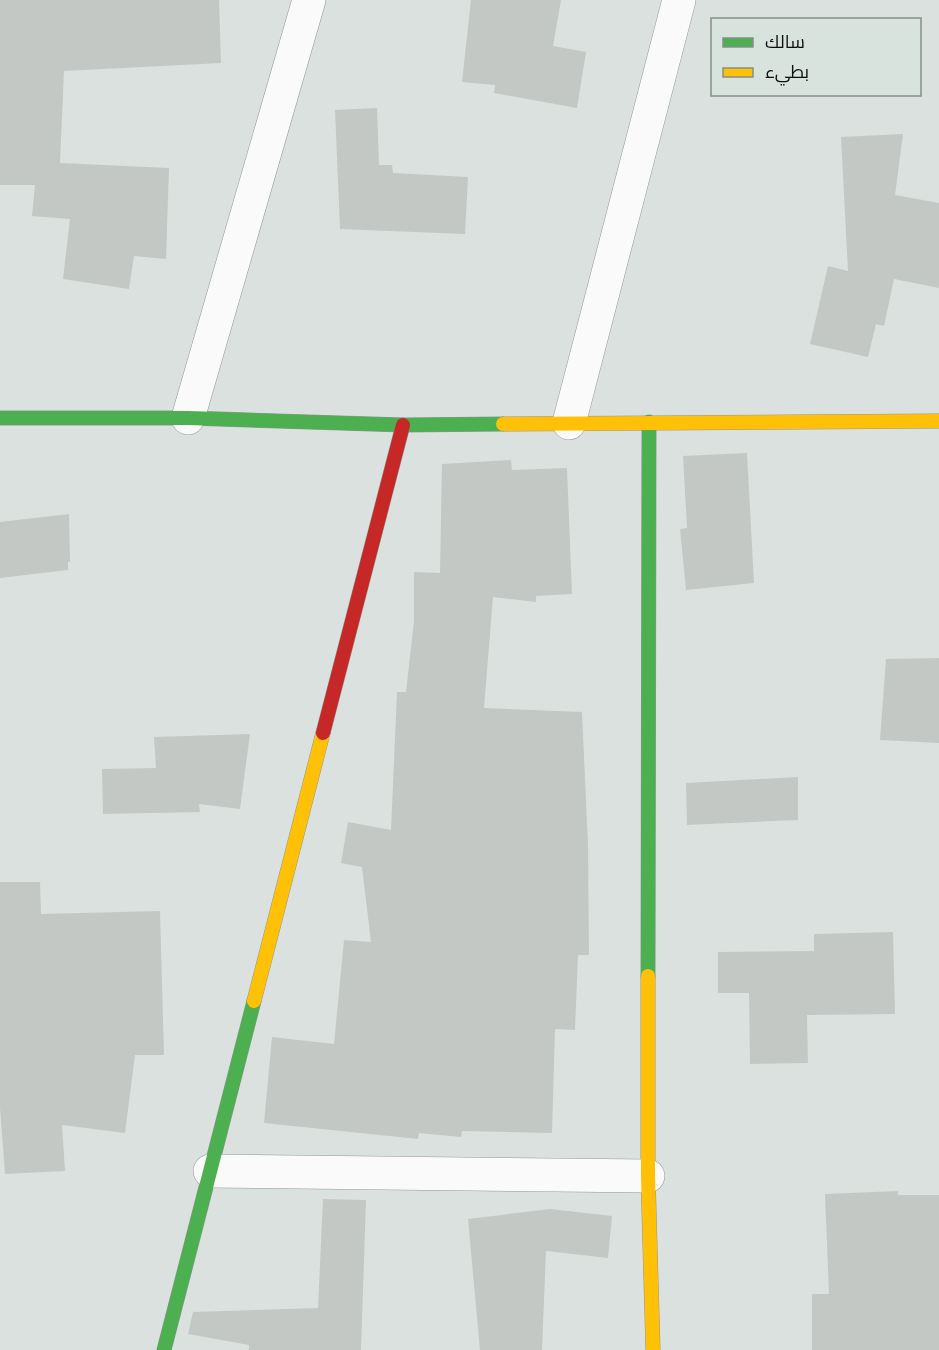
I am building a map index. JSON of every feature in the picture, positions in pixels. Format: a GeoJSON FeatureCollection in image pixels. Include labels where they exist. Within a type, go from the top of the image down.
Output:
{"type":"FeatureCollection","features":[{"type":"Feature","properties":{"kind":"street"},"geometry":{"type":"LineString","coordinates":[[188,418],[309,0]]}},
{"type":"Feature","properties":{"kind":"street"},"geometry":{"type":"LineString","coordinates":[[569,423],[679,0]]}},
{"type":"Feature","properties":{"kind":"street"},"geometry":{"type":"LineString","coordinates":[[0,418],[188,418],[403,425],[939,421]]}},
{"type":"Feature","properties":{"kind":"street"},"geometry":{"type":"LineString","coordinates":[[649,422],[648,1176],[652,1350]]}},
{"type":"Feature","properties":{"kind":"street"},"geometry":{"type":"LineString","coordinates":[[164,1350],[403,425]]}},
{"type":"Feature","properties":{"kind":"street"},"geometry":{"type":"LineString","coordinates":[[210,1172],[648,1176]]}},
{"type":"Feature","properties":{"kind":"building"},"geometry":{"type":"Polygon","coordinates":[[[0,0],[219,0],[221,63],[64,71],[60,163],[169,168],[166,259],[134,256],[129,289],[63,279],[70,219],[32,216],[35,185],[0,185],[0,0]]]}},
{"type":"Feature","properties":{"kind":"building"},"geometry":{"type":"Polygon","coordinates":[[[471,0],[561,0],[553,46],[586,52],[577,108],[494,93],[495,85],[462,82],[471,0]]]}},
{"type":"Feature","properties":{"kind":"building"},"geometry":{"type":"Polygon","coordinates":[[[377,108],[379,165],[392,165],[393,173],[468,177],[465,234],[340,229],[335,110],[377,108]]]}},
{"type":"Feature","properties":{"kind":"building"},"geometry":{"type":"Polygon","coordinates":[[[903,134],[895,195],[939,203],[939,288],[894,279],[884,326],[876,324],[868,357],[810,344],[828,266],[848,271],[841,137],[903,134]]]}},
{"type":"Feature","properties":{"kind":"building"},"geometry":{"type":"Polygon","coordinates":[[[747,453],[754,583],[686,590],[680,529],[687,528],[683,456],[747,453]]]}},
{"type":"Feature","properties":{"kind":"building"},"geometry":{"type":"Polygon","coordinates":[[[511,460],[512,470],[567,468],[572,594],[536,596],[536,602],[493,597],[484,708],[582,712],[588,845],[589,955],[578,955],[575,1030],[555,1029],[552,1133],[462,1131],[461,1137],[419,1133],[418,1139],[264,1123],[272,1037],[334,1044],[344,940],[371,942],[362,867],[341,863],[348,822],[391,830],[397,692],[406,692],[414,621],[414,572],[440,573],[442,464],[511,460]]]}},
{"type":"Feature","properties":{"kind":"building"},"geometry":{"type":"Polygon","coordinates":[[[69,514],[70,562],[68,562],[68,570],[0,578],[0,522],[69,514]]]}},
{"type":"Feature","properties":{"kind":"building"},"geometry":{"type":"Polygon","coordinates":[[[939,658],[939,743],[880,740],[886,659],[939,658]]]}},
{"type":"Feature","properties":{"kind":"building"},"geometry":{"type":"Polygon","coordinates":[[[250,734],[240,809],[199,804],[200,812],[103,814],[102,769],[156,768],[154,737],[250,734]]]}},
{"type":"Feature","properties":{"kind":"building"},"geometry":{"type":"Polygon","coordinates":[[[798,777],[798,820],[687,825],[686,783],[798,777]]]}},
{"type":"Feature","properties":{"kind":"building"},"geometry":{"type":"Polygon","coordinates":[[[0,882],[40,882],[41,914],[160,911],[164,1055],[135,1055],[125,1133],[62,1125],[65,1171],[5,1174],[0,1108],[0,882]]]}},
{"type":"Feature","properties":{"kind":"building"},"geometry":{"type":"Polygon","coordinates":[[[893,932],[895,1014],[807,1015],[808,1063],[750,1064],[749,993],[718,993],[718,952],[814,951],[814,934],[893,932]]]}},
{"type":"Feature","properties":{"kind":"building"},"geometry":{"type":"Polygon","coordinates":[[[898,1191],[898,1195],[939,1195],[939,1350],[812,1350],[812,1294],[829,1294],[825,1194],[898,1191]]]}},
{"type":"Feature","properties":{"kind":"building"},"geometry":{"type":"Polygon","coordinates":[[[323,1199],[366,1200],[361,1350],[249,1350],[249,1345],[188,1334],[193,1312],[318,1308],[323,1199]]]}},
{"type":"Feature","properties":{"kind":"building"},"geometry":{"type":"Polygon","coordinates":[[[550,1209],[612,1216],[608,1258],[546,1251],[542,1350],[480,1350],[468,1219],[550,1209]]]}},
{"type":"Feature","properties":{"kind":"traffic: fast"},"geometry":{"type":"LineString","coordinates":[[0,418],[188,418],[403,425],[503,424]]}},
{"type":"Feature","properties":{"kind":"traffic: fast"},"geometry":{"type":"LineString","coordinates":[[648,976],[649,422]]}},
{"type":"Feature","properties":{"kind":"traffic: fast"},"geometry":{"type":"LineString","coordinates":[[164,1350],[254,1001]]}},
{"type":"Feature","properties":{"kind":"traffic: slow"},"geometry":{"type":"LineString","coordinates":[[503,424],[939,421]]}},
{"type":"Feature","properties":{"kind":"traffic: slow"},"geometry":{"type":"LineString","coordinates":[[254,1001],[323,733]]}},
{"type":"Feature","properties":{"kind":"traffic: slow"},"geometry":{"type":"LineString","coordinates":[[648,976],[648,1176],[653,1350]]}},
{"type":"Feature","properties":{"kind":"traffic: jam"},"geometry":{"type":"LineString","coordinates":[[323,733],[403,425]]}}]}
